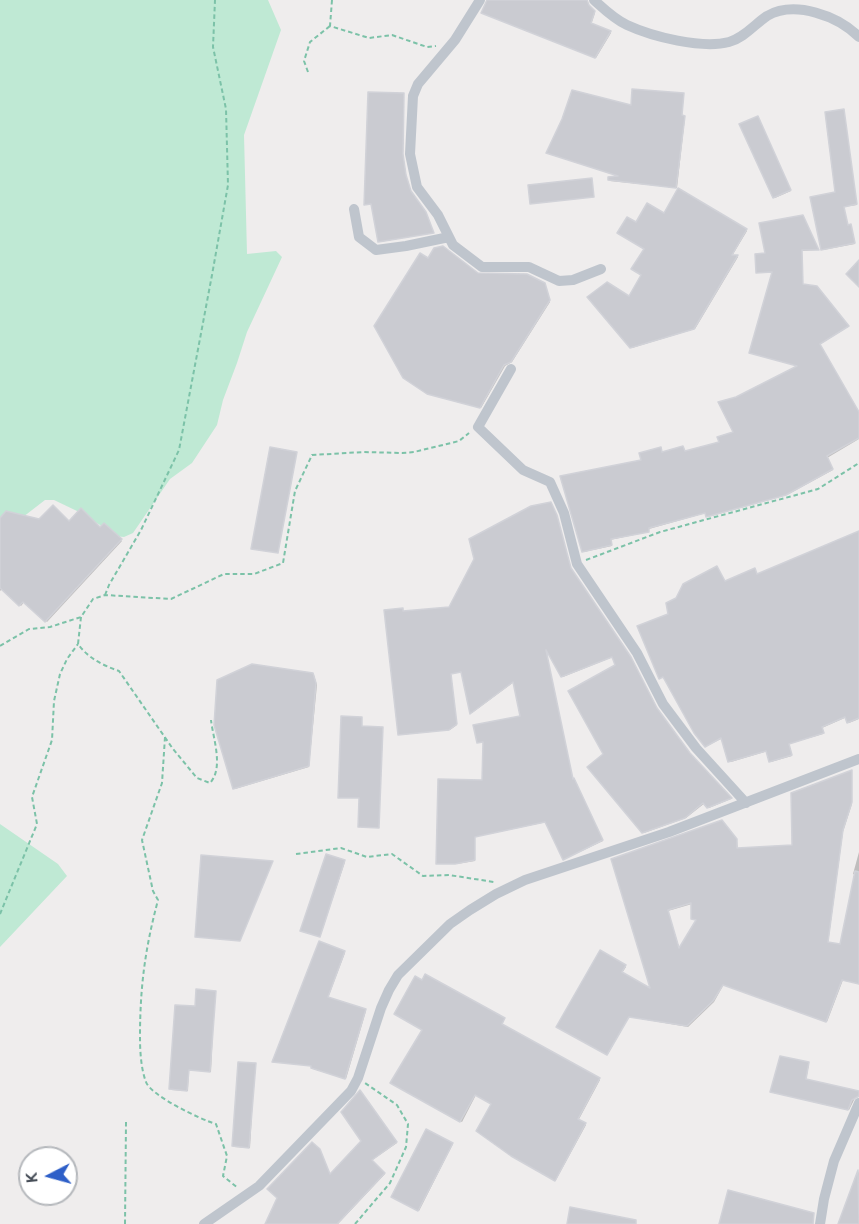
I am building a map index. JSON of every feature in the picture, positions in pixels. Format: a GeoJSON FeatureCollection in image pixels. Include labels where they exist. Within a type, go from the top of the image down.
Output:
{"type":"FeatureCollection","features":[{"type":"Feature","properties":{"kind":"street"},"geometry":{"type":"LineString","coordinates":[[480,0],[451,45],[418,84],[413,96],[410,154],[417,187],[429,202],[453,245],[482,267],[529,267],[559,281],[573,280],[601,269]]}},
{"type":"Feature","properties":{"kind":"street"},"geometry":{"type":"LineString","coordinates":[[594,0],[626,25],[697,44],[712,45],[733,41],[779,10],[799,10],[823,16],[848,26],[859,37]]}},
{"type":"Feature","properties":{"kind":"street"},"geometry":{"type":"LineString","coordinates":[[354,209],[359,237],[376,250],[449,237]]}},
{"type":"Feature","properties":{"kind":"street"},"geometry":{"type":"LineString","coordinates":[[511,369],[478,427],[524,470],[549,482],[564,513],[577,564],[637,654],[663,704],[696,748],[746,802]]}},
{"type":"Feature","properties":{"kind":"street"},"geometry":{"type":"LineString","coordinates":[[204,1224],[248,1195],[286,1160],[351,1091],[358,1078],[389,990],[398,975],[450,924],[525,880],[669,832],[859,759]]}},
{"type":"Feature","properties":{"kind":"street"},"geometry":{"type":"LineString","coordinates":[[820,1224],[834,1161],[859,1103]]}},
{"type":"Feature","properties":{"kind":"path"},"geometry":{"type":"LineString","coordinates":[[105,595],[141,530],[179,450],[214,264],[228,185],[226,109],[213,47],[215,0]]}},
{"type":"Feature","properties":{"kind":"path"},"geometry":{"type":"LineString","coordinates":[[308,72],[304,61],[310,42],[330,26],[332,0]]}},
{"type":"Feature","properties":{"kind":"path"},"geometry":{"type":"LineString","coordinates":[[330,26],[369,38],[392,35],[427,47],[451,45]]}},
{"type":"Feature","properties":{"kind":"path"},"geometry":{"type":"LineString","coordinates":[[0,914],[37,824],[32,797],[52,740],[54,701],[60,674],[78,644],[81,617],[93,599],[105,595],[171,599],[224,574],[254,574],[283,563],[295,491],[312,455],[414,452],[459,441],[478,427]]}},
{"type":"Feature","properties":{"kind":"path"},"geometry":{"type":"LineString","coordinates":[[577,564],[660,532],[818,489],[859,463]]}},
{"type":"Feature","properties":{"kind":"path"},"geometry":{"type":"LineString","coordinates":[[0,646],[29,629],[50,627],[81,617]]}},
{"type":"Feature","properties":{"kind":"path"},"geometry":{"type":"LineString","coordinates":[[78,644],[85,654],[119,671],[196,777],[210,783],[215,777],[217,759],[211,720]]}},
{"type":"Feature","properties":{"kind":"path"},"geometry":{"type":"LineString","coordinates":[[165,737],[162,783],[142,840],[153,891],[158,900],[144,957],[140,1009],[140,1052],[146,1083],[151,1090],[187,1112],[216,1124],[227,1156],[223,1176],[248,1195]]}},
{"type":"Feature","properties":{"kind":"path"},"geometry":{"type":"LineString","coordinates":[[296,854],[341,848],[367,857],[392,854],[423,876],[449,874],[501,884],[505,890]]}},
{"type":"Feature","properties":{"kind":"path"},"geometry":{"type":"LineString","coordinates":[[355,1224],[390,1183],[406,1147],[408,1124],[397,1105],[358,1078]]}},
{"type":"Feature","properties":{"kind":"path"},"geometry":{"type":"LineString","coordinates":[[124,1224],[126,1122]]}},
{"type":"Feature","properties":{"kind":"green space"},"geometry":{"type":"Polygon","coordinates":[[[0,0],[268,0],[281,30],[244,135],[247,254],[276,251],[282,257],[247,332],[223,400],[217,425],[192,463],[170,479],[133,533],[124,537],[114,536],[77,511],[54,500],[45,500],[23,517],[0,526],[0,0]]]}},
{"type":"Feature","properties":{"kind":"green space"},"geometry":{"type":"Polygon","coordinates":[[[0,824],[58,864],[67,876],[0,947],[0,824]]]}},
{"type":"Feature","properties":{"kind":"building"},"geometry":{"type":"Polygon","coordinates":[[[487,0],[587,0],[595,11],[591,23],[611,31],[595,58],[481,13],[487,0]]]}},
{"type":"Feature","properties":{"kind":"building"},"geometry":{"type":"Polygon","coordinates":[[[632,89],[684,93],[682,115],[685,116],[676,188],[608,180],[608,177],[618,176],[546,153],[562,119],[572,90],[631,105],[632,89]]]}},
{"type":"Feature","properties":{"kind":"building"},"geometry":{"type":"Polygon","coordinates":[[[368,92],[404,93],[403,154],[406,175],[411,191],[426,212],[434,233],[378,242],[371,204],[364,205],[368,92]]]}},
{"type":"Feature","properties":{"kind":"building"},"geometry":{"type":"Polygon","coordinates":[[[844,109],[857,204],[844,207],[855,243],[821,250],[810,197],[835,192],[825,112],[844,109]]]}},
{"type":"Feature","properties":{"kind":"building"},"geometry":{"type":"Polygon","coordinates":[[[758,116],[791,190],[773,198],[739,124],[758,116]]]}},
{"type":"Feature","properties":{"kind":"building"},"geometry":{"type":"Polygon","coordinates":[[[592,178],[594,197],[530,204],[528,185],[592,178]]]}},
{"type":"Feature","properties":{"kind":"building"},"geometry":{"type":"Polygon","coordinates":[[[678,188],[747,229],[732,255],[738,255],[694,329],[630,348],[587,297],[607,282],[629,296],[641,275],[631,269],[644,249],[617,233],[627,217],[636,222],[647,203],[664,213],[678,188]]]}},
{"type":"Feature","properties":{"kind":"building"},"geometry":{"type":"Polygon","coordinates":[[[803,215],[819,250],[802,250],[803,284],[817,286],[849,326],[820,344],[859,412],[859,438],[827,456],[833,469],[786,495],[706,517],[705,513],[649,528],[649,532],[611,539],[612,545],[582,552],[560,476],[641,460],[639,453],[661,447],[662,452],[683,446],[685,451],[719,442],[717,437],[733,432],[718,402],[736,397],[797,366],[749,353],[772,272],[756,273],[755,254],[765,253],[759,223],[803,215]]]}},
{"type":"Feature","properties":{"kind":"building"},"geometry":{"type":"Polygon","coordinates":[[[443,246],[478,273],[527,274],[545,283],[550,300],[511,362],[504,365],[480,408],[427,394],[403,378],[374,326],[420,253],[428,258],[434,248],[443,246]]]}},
{"type":"Feature","properties":{"kind":"building"},"geometry":{"type":"Polygon","coordinates":[[[859,260],[859,287],[846,274],[859,260]]]}},
{"type":"Feature","properties":{"kind":"building"},"geometry":{"type":"Polygon","coordinates":[[[270,447],[297,452],[278,553],[251,549],[270,447]]]}},
{"type":"Feature","properties":{"kind":"building"},"geometry":{"type":"Polygon","coordinates":[[[551,502],[557,515],[571,568],[631,657],[657,708],[690,753],[732,798],[707,808],[703,803],[685,818],[642,833],[587,767],[603,754],[568,691],[615,665],[612,657],[561,677],[546,650],[573,779],[603,840],[563,860],[545,822],[475,837],[475,860],[455,864],[436,864],[438,779],[482,780],[483,742],[477,743],[473,725],[520,716],[513,682],[470,714],[461,672],[451,674],[457,724],[449,730],[398,735],[384,610],[403,608],[403,611],[449,607],[474,559],[469,539],[531,506],[551,502]]]}},
{"type":"Feature","properties":{"kind":"building"},"geometry":{"type":"Polygon","coordinates":[[[53,505],[69,521],[81,508],[100,527],[104,523],[122,539],[45,622],[23,602],[19,606],[0,588],[0,518],[6,511],[39,519],[53,505]]]}},
{"type":"Feature","properties":{"kind":"building"},"geometry":{"type":"Polygon","coordinates":[[[859,531],[859,718],[847,723],[845,717],[822,727],[824,733],[789,744],[792,755],[769,762],[766,751],[728,762],[721,738],[705,747],[694,733],[663,677],[659,679],[637,626],[668,614],[666,603],[676,598],[683,584],[717,566],[725,581],[755,568],[757,574],[859,531]]]}},
{"type":"Feature","properties":{"kind":"building"},"geometry":{"type":"Polygon","coordinates":[[[252,664],[313,673],[316,683],[309,766],[233,789],[214,725],[217,680],[252,664]]]}},
{"type":"Feature","properties":{"kind":"building"},"geometry":{"type":"Polygon","coordinates":[[[341,716],[362,717],[362,726],[383,727],[379,828],[358,827],[359,798],[338,798],[341,716]]]}},
{"type":"Feature","properties":{"kind":"building"},"geometry":{"type":"Polygon","coordinates":[[[852,770],[852,802],[843,830],[828,942],[840,944],[855,871],[859,872],[859,984],[842,980],[826,1022],[723,985],[713,1001],[687,1026],[629,1017],[607,1055],[556,1027],[600,950],[626,965],[622,972],[650,988],[611,859],[722,820],[737,839],[737,848],[792,845],[791,793],[852,770]],[[691,903],[668,910],[679,948],[696,920],[691,919],[691,903]]]}},
{"type":"Feature","properties":{"kind":"building"},"geometry":{"type":"Polygon","coordinates":[[[326,854],[345,860],[320,937],[300,931],[326,854]]]}},
{"type":"Feature","properties":{"kind":"building"},"geometry":{"type":"Polygon","coordinates":[[[201,855],[273,861],[240,941],[195,937],[201,855]]]}},
{"type":"Feature","properties":{"kind":"building"},"geometry":{"type":"Polygon","coordinates":[[[319,941],[345,951],[328,997],[366,1009],[345,1079],[311,1068],[311,1066],[272,1062],[319,941]]]}},
{"type":"Feature","properties":{"kind":"building"},"geometry":{"type":"Polygon","coordinates":[[[425,974],[505,1018],[502,1024],[600,1078],[578,1119],[586,1123],[555,1181],[511,1156],[476,1131],[491,1104],[475,1095],[460,1122],[390,1083],[422,1030],[394,1014],[415,976],[422,980],[425,974]]]}},
{"type":"Feature","properties":{"kind":"building"},"geometry":{"type":"Polygon","coordinates":[[[196,989],[216,991],[210,1072],[189,1070],[187,1091],[169,1089],[175,1005],[195,1006],[196,989]]]}},
{"type":"Feature","properties":{"kind":"building"},"geometry":{"type":"Polygon","coordinates":[[[780,1056],[809,1062],[806,1079],[859,1091],[859,1096],[852,1100],[848,1110],[770,1092],[780,1056]]]}},
{"type":"Feature","properties":{"kind":"building"},"geometry":{"type":"Polygon","coordinates":[[[238,1062],[256,1063],[249,1148],[232,1146],[238,1062]]]}},
{"type":"Feature","properties":{"kind":"building"},"geometry":{"type":"Polygon","coordinates":[[[360,1090],[397,1142],[372,1160],[385,1173],[337,1224],[265,1224],[277,1198],[267,1189],[312,1142],[320,1149],[330,1174],[361,1141],[341,1112],[360,1090]]]}},
{"type":"Feature","properties":{"kind":"building"},"geometry":{"type":"Polygon","coordinates":[[[426,1129],[453,1143],[418,1211],[391,1197],[426,1129]]]}},
{"type":"Feature","properties":{"kind":"building"},"geometry":{"type":"Polygon","coordinates":[[[858,1170],[859,1224],[838,1224],[858,1170]]]}},
{"type":"Feature","properties":{"kind":"building"},"geometry":{"type":"Polygon","coordinates":[[[728,1190],[814,1213],[813,1224],[719,1224],[728,1190]]]}},
{"type":"Feature","properties":{"kind":"building"},"geometry":{"type":"Polygon","coordinates":[[[570,1207],[636,1220],[636,1224],[567,1224],[570,1207]]]}}]}
